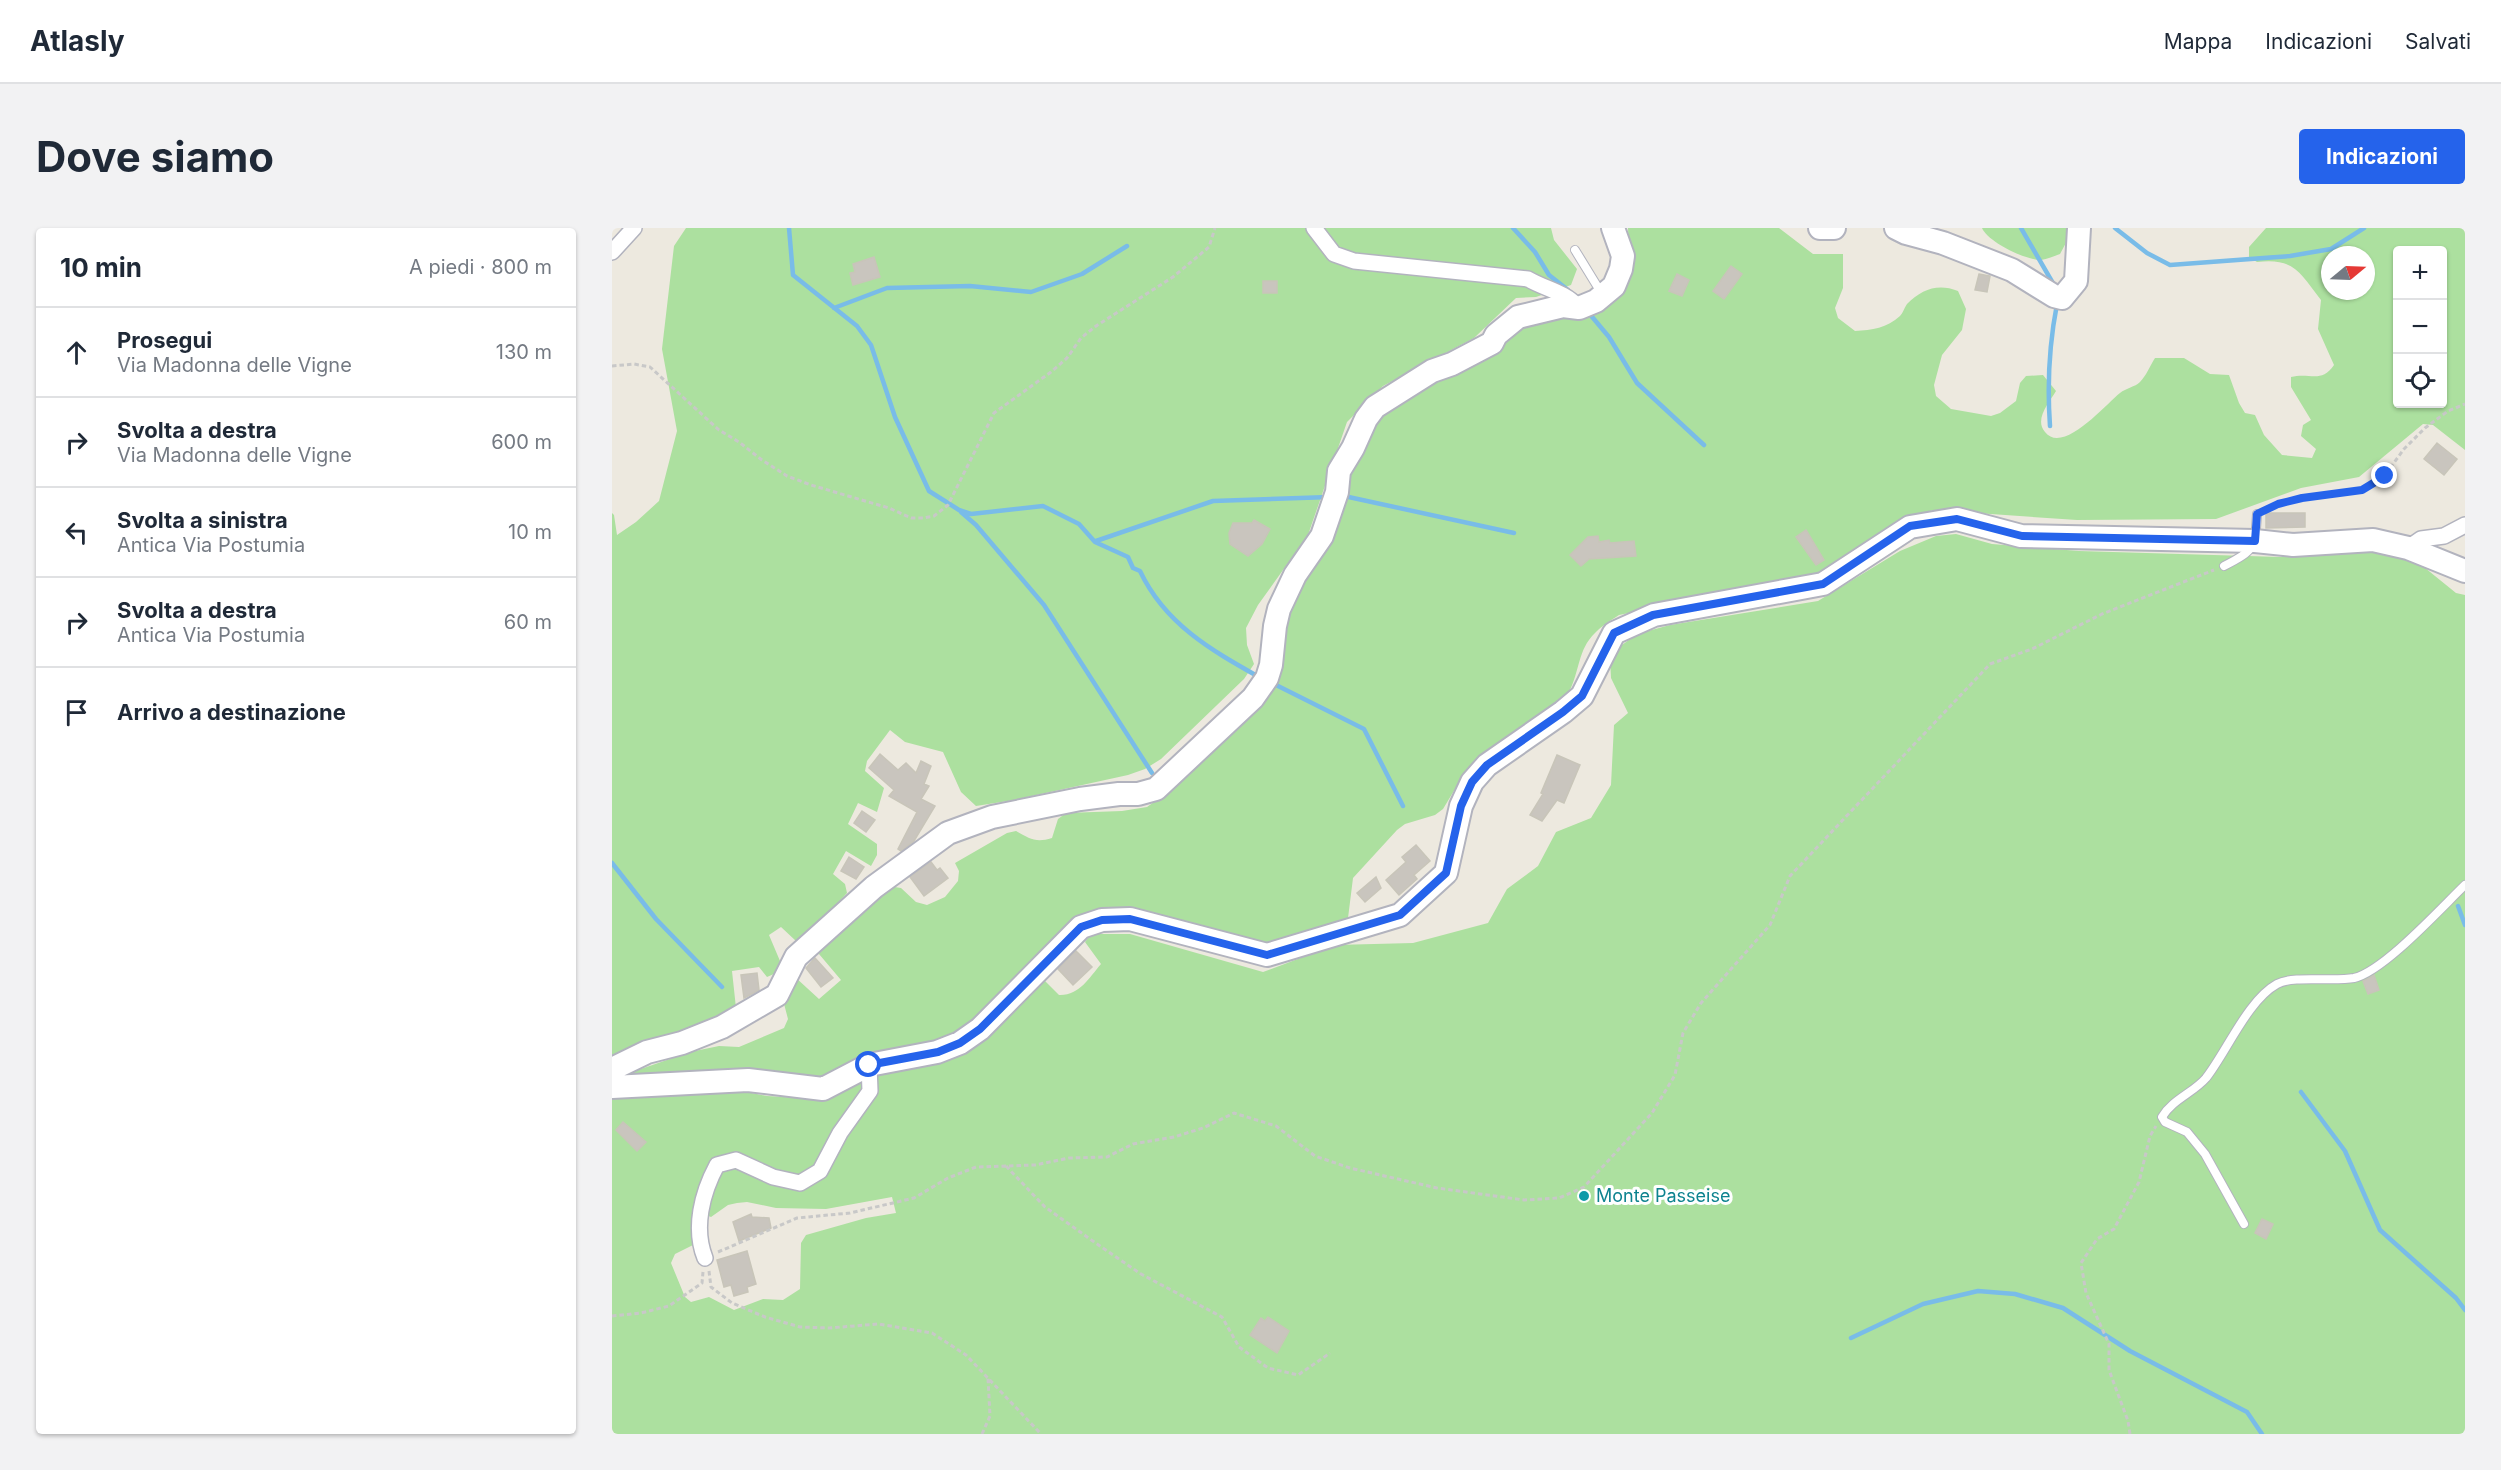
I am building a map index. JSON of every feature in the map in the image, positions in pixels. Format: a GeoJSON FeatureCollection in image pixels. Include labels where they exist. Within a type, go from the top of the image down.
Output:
{"type":"FeatureCollection","features":[{"type":"Feature","properties":{"kind":"street"},"geometry":{"type":"LineString","coordinates":[[612,252],[634,228]]}},
{"type":"Feature","properties":{"kind":"street"},"geometry":{"type":"LineString","coordinates":[[1314,228],[1334,254],[1354,261],[1528,279],[1547,290],[1568,297],[1579,308]]}},
{"type":"Feature","properties":{"kind":"street"},"geometry":{"type":"LineString","coordinates":[[612,1069],[647,1052],[682,1043],[722,1027],[777,995],[796,957],[874,887],[948,833],[992,817],[1080,799],[1138,794],[1156,789],[1253,698],[1267,678],[1280,609],[1295,574],[1322,536],[1337,492],[1338,471],[1375,407],[1432,371],[1452,364],[1492,343],[1496,336],[1518,317],[1563,306],[1579,308],[1596,301],[1614,286],[1621,270],[1623,256],[1613,228]]}},
{"type":"Feature","properties":{"kind":"street"},"geometry":{"type":"LineString","coordinates":[[1820,228],[1834,228]]}},
{"type":"Feature","properties":{"kind":"street"},"geometry":{"type":"LineString","coordinates":[[1896,228],[1943,243],[2012,270],[2054,296],[2062,298],[2076,281],[2079,228]]}},
{"type":"Feature","properties":{"kind":"street"},"geometry":{"type":"LineString","coordinates":[[612,1087],[748,1080],[823,1089],[869,1065],[938,1052],[960,1043],[980,1029],[1081,927],[1102,920],[1130,919],[1267,955],[1400,915],[1446,873],[1461,806],[1472,782],[1487,765],[1582,696],[1614,633],[1653,615],[1823,584],[1910,526],[1957,519],[2022,536],[2255,541],[2293,545],[2373,540],[2408,548],[2465,571]]}},
{"type":"Feature","properties":{"kind":"street"},"geometry":{"type":"LineString","coordinates":[[2408,548],[2421,540],[2444,536],[2465,525]]}},
{"type":"Feature","properties":{"kind":"street"},"geometry":{"type":"LineString","coordinates":[[705,1258],[698,1241],[701,1214],[707,1184],[717,1165],[736,1160],[773,1177],[801,1183],[820,1172],[840,1133],[870,1091],[869,1065]]}},
{"type":"Feature","properties":{"kind":"lane"},"geometry":{"type":"LineString","coordinates":[[1575,250],[1602,296]]}},
{"type":"Feature","properties":{"kind":"lane"},"geometry":{"type":"LineString","coordinates":[[2224,566],[2252,548],[2255,541],[2257,514]]}},
{"type":"Feature","properties":{"kind":"lane"},"geometry":{"type":"LineString","coordinates":[[2244,1224],[2205,1154],[2187,1132],[2165,1122],[2162,1117],[2168,1107],[2205,1080],[2260,996],[2278,983],[2295,979],[2323,981],[2356,977],[2383,963],[2465,885]]}},
{"type":"Feature","properties":{"kind":"path"},"geometry":{"type":"LineString","coordinates":[[612,366],[633,364],[650,367],[719,430],[787,476],[890,508],[911,518],[934,516],[948,505],[994,413],[1051,372],[1067,358],[1088,332],[1173,277],[1209,247],[1215,228]]}},
{"type":"Feature","properties":{"kind":"path"},"geometry":{"type":"LineString","coordinates":[[2257,514],[2278,504],[2302,498],[2362,490],[2385,476],[2404,449],[2425,428],[2448,411],[2465,404]]}},
{"type":"Feature","properties":{"kind":"path"},"geometry":{"type":"LineString","coordinates":[[705,1258],[797,1218],[850,1213],[914,1198],[948,1178],[976,1167],[1035,1164],[1069,1158],[1107,1157],[1133,1144],[1174,1137],[1203,1128],[1234,1113],[1276,1126],[1315,1156],[1350,1168],[1437,1188],[1524,1200],[1559,1198],[1584,1187],[1652,1113],[1675,1075],[1683,1033],[1701,1003],[1770,925],[1790,876],[1990,664],[2032,650],[2102,614],[2224,566]]}},
{"type":"Feature","properties":{"kind":"path"},"geometry":{"type":"LineString","coordinates":[[2130,1434],[2128,1421],[2109,1370],[2109,1344],[2086,1293],[2081,1263],[2097,1239],[2114,1229],[2139,1182],[2150,1136],[2162,1117]]}},
{"type":"Feature","properties":{"kind":"path"},"geometry":{"type":"LineString","coordinates":[[1006,1166],[1046,1207],[1097,1244],[1141,1274],[1222,1317],[1239,1347],[1268,1368],[1298,1375],[1330,1353]]}},
{"type":"Feature","properties":{"kind":"path"},"geometry":{"type":"LineString","coordinates":[[612,1316],[640,1314],[669,1306],[702,1283],[705,1258]]}},
{"type":"Feature","properties":{"kind":"path"},"geometry":{"type":"LineString","coordinates":[[705,1258],[711,1287],[732,1303],[765,1317],[800,1327],[829,1328],[878,1324],[932,1333],[966,1355],[1041,1434]]}},
{"type":"Feature","properties":{"kind":"path"},"geometry":{"type":"LineString","coordinates":[[982,1434],[990,1416],[988,1378]]}},
{"type":"Feature","properties":{"kind":"green space"},"geometry":{"type":"Polygon","coordinates":[[[686,228],[1551,228],[1554,240],[1577,269],[1571,285],[1536,297],[1516,298],[1474,338],[1383,386],[1347,422],[1308,535],[1258,605],[1246,628],[1247,645],[1254,664],[1244,679],[1161,759],[1145,769],[1128,775],[976,806],[961,792],[943,752],[905,742],[890,730],[867,761],[865,771],[884,788],[877,812],[858,803],[848,824],[877,844],[877,855],[871,866],[846,851],[833,874],[845,884],[847,893],[826,916],[796,941],[781,927],[769,935],[780,961],[776,973],[767,977],[759,967],[732,971],[736,1008],[729,1015],[612,1057],[612,513],[617,535],[636,522],[659,501],[677,431],[662,349],[674,246],[686,228]]]}},
{"type":"Feature","properties":{"kind":"green space"},"geometry":{"type":"Polygon","coordinates":[[[1628,228],[1779,228],[1813,254],[1843,254],[1843,288],[1835,308],[1838,318],[1855,331],[1885,326],[1900,316],[1907,304],[1924,291],[1944,288],[1958,291],[1966,309],[1962,330],[1942,355],[1934,385],[1936,396],[1951,409],[1991,416],[2000,413],[2016,401],[2020,383],[2026,376],[2043,375],[2056,391],[2042,416],[2042,427],[2053,437],[2062,437],[2084,426],[2120,393],[2140,382],[2155,358],[2184,358],[2210,374],[2229,375],[2245,413],[2255,415],[2264,435],[2282,455],[2312,458],[2316,449],[2301,436],[2303,425],[2311,420],[2291,387],[2291,377],[2320,376],[2334,365],[2318,329],[2321,300],[2295,269],[2280,262],[2257,262],[2249,257],[2249,247],[2266,228],[2465,228],[2465,450],[2433,425],[2423,424],[2359,477],[2301,488],[2216,519],[2077,520],[1933,510],[1902,521],[1820,574],[1619,615],[1599,629],[1585,646],[1573,684],[1565,698],[1464,774],[1443,809],[1435,815],[1405,824],[1397,830],[1353,878],[1348,918],[1340,924],[1270,945],[1112,908],[1073,922],[972,1027],[944,1041],[821,1081],[612,1079],[690,1052],[719,1046],[739,1047],[784,1028],[788,1019],[783,1000],[795,977],[819,999],[841,980],[819,954],[821,945],[888,886],[901,888],[916,902],[927,905],[945,897],[958,881],[959,871],[955,863],[1007,833],[1016,831],[1033,839],[1042,840],[1052,838],[1058,819],[1066,813],[1122,811],[1147,807],[1168,792],[1246,712],[1370,424],[1387,407],[1473,363],[1506,343],[1528,324],[1567,318],[1594,309],[1629,262],[1628,228]]]}},
{"type":"Feature","properties":{"kind":"green space"},"geometry":{"type":"Polygon","coordinates":[[[1982,228],[2074,228],[2060,254],[2041,260],[2026,257],[2008,249],[1992,239],[1982,228]]]}},
{"type":"Feature","properties":{"kind":"green space"},"geometry":{"type":"Polygon","coordinates":[[[1956,534],[1992,544],[2079,551],[2281,557],[2300,549],[2378,549],[2414,559],[2456,593],[2465,595],[2465,1434],[612,1434],[612,1097],[737,1090],[767,1096],[817,1099],[858,1079],[925,1062],[1041,977],[1059,995],[1072,993],[1088,980],[1101,964],[1085,942],[1091,934],[1130,934],[1263,972],[1335,945],[1413,943],[1488,923],[1507,889],[1538,866],[1556,832],[1591,818],[1611,785],[1614,725],[1628,713],[1611,678],[1610,659],[1622,645],[1637,634],[1670,625],[1818,601],[1900,551],[1936,536],[1956,534]],[[892,1197],[826,1209],[776,1208],[747,1202],[728,1205],[711,1217],[696,1211],[693,1245],[675,1254],[671,1263],[685,1297],[691,1302],[709,1297],[734,1310],[763,1299],[783,1300],[800,1289],[801,1243],[806,1235],[866,1218],[896,1213],[892,1197]]]}},
{"type":"Feature","properties":{"kind":"building"},"geometry":{"type":"Polygon","coordinates":[[[874,257],[880,277],[853,285],[850,273],[855,272],[853,264],[874,257]]]}},
{"type":"Feature","properties":{"kind":"building"},"geometry":{"type":"Polygon","coordinates":[[[1731,266],[1742,274],[1724,299],[1713,291],[1731,266]]]}},
{"type":"Feature","properties":{"kind":"building"},"geometry":{"type":"Polygon","coordinates":[[[1677,274],[1689,280],[1682,296],[1669,291],[1677,274]]]}},
{"type":"Feature","properties":{"kind":"building"},"geometry":{"type":"Polygon","coordinates":[[[1979,274],[1990,276],[1987,292],[1975,290],[1979,274]]]}},
{"type":"Feature","properties":{"kind":"building"},"geometry":{"type":"Polygon","coordinates":[[[1263,281],[1277,281],[1277,293],[1263,293],[1263,281]]]}},
{"type":"Feature","properties":{"kind":"building"},"geometry":{"type":"Polygon","coordinates":[[[2437,443],[2457,459],[2444,475],[2424,459],[2437,443]]]}},
{"type":"Feature","properties":{"kind":"building"},"geometry":{"type":"Polygon","coordinates":[[[2266,513],[2305,513],[2305,527],[2266,528],[2266,513]]]}},
{"type":"Feature","properties":{"kind":"building"},"geometry":{"type":"Polygon","coordinates":[[[1254,520],[1270,529],[1262,544],[1248,556],[1230,544],[1229,533],[1233,523],[1252,523],[1254,520]]]}},
{"type":"Feature","properties":{"kind":"building"},"geometry":{"type":"Polygon","coordinates":[[[1806,530],[1824,560],[1816,565],[1796,537],[1806,530]]]}},
{"type":"Feature","properties":{"kind":"building"},"geometry":{"type":"Polygon","coordinates":[[[1598,536],[1599,542],[1634,541],[1636,556],[1589,559],[1581,566],[1570,555],[1588,537],[1598,536]]]}},
{"type":"Feature","properties":{"kind":"building"},"geometry":{"type":"Polygon","coordinates":[[[880,754],[898,770],[906,763],[916,773],[921,761],[931,766],[924,784],[929,786],[921,799],[935,806],[914,841],[901,851],[898,849],[917,812],[889,796],[894,790],[869,768],[880,754]]]}},
{"type":"Feature","properties":{"kind":"building"},"geometry":{"type":"Polygon","coordinates":[[[1557,755],[1580,765],[1564,803],[1557,800],[1542,821],[1530,815],[1543,794],[1541,793],[1557,755]]]}},
{"type":"Feature","properties":{"kind":"building"},"geometry":{"type":"Polygon","coordinates":[[[862,811],[875,820],[866,832],[854,823],[862,811]]]}},
{"type":"Feature","properties":{"kind":"building"},"geometry":{"type":"Polygon","coordinates":[[[1416,845],[1430,861],[1414,875],[1417,879],[1399,895],[1386,880],[1406,862],[1402,857],[1416,845]]]}},
{"type":"Feature","properties":{"kind":"building"},"geometry":{"type":"Polygon","coordinates":[[[849,857],[864,867],[856,879],[841,871],[849,857]]]}},
{"type":"Feature","properties":{"kind":"building"},"geometry":{"type":"Polygon","coordinates":[[[931,862],[948,878],[924,896],[910,877],[931,862]]]}},
{"type":"Feature","properties":{"kind":"building"},"geometry":{"type":"Polygon","coordinates":[[[1376,877],[1381,888],[1365,902],[1357,893],[1376,877]]]}},
{"type":"Feature","properties":{"kind":"building"},"geometry":{"type":"Polygon","coordinates":[[[1076,951],[1092,967],[1073,985],[1058,969],[1076,951]]]}},
{"type":"Feature","properties":{"kind":"building"},"geometry":{"type":"Polygon","coordinates":[[[815,958],[833,978],[821,987],[806,968],[815,958]]]}},
{"type":"Feature","properties":{"kind":"building"},"geometry":{"type":"Polygon","coordinates":[[[757,973],[759,990],[744,998],[741,975],[757,973]]]}},
{"type":"Feature","properties":{"kind":"building"},"geometry":{"type":"Polygon","coordinates":[[[2374,975],[2379,990],[2368,994],[2363,981],[2374,975]]]}},
{"type":"Feature","properties":{"kind":"building"},"geometry":{"type":"Polygon","coordinates":[[[623,1122],[646,1142],[637,1151],[616,1130],[623,1122]]]}},
{"type":"Feature","properties":{"kind":"building"},"geometry":{"type":"Polygon","coordinates":[[[751,1214],[752,1217],[769,1218],[771,1228],[739,1241],[733,1222],[751,1214]]]}},
{"type":"Feature","properties":{"kind":"building"},"geometry":{"type":"Polygon","coordinates":[[[2262,1219],[2273,1224],[2266,1239],[2255,1233],[2262,1219]]]}},
{"type":"Feature","properties":{"kind":"building"},"geometry":{"type":"Polygon","coordinates":[[[747,1251],[756,1284],[747,1287],[748,1292],[734,1296],[731,1285],[724,1287],[717,1260],[747,1251]]]}},
{"type":"Feature","properties":{"kind":"building"},"geometry":{"type":"Polygon","coordinates":[[[1268,1317],[1289,1331],[1277,1353],[1250,1335],[1261,1318],[1265,1321],[1268,1317]]]}},
{"type":"Feature","properties":{"kind":"waterway"},"geometry":{"type":"LineString","coordinates":[[789,228],[793,275],[857,326],[871,345],[895,417],[929,491],[959,510],[971,514],[1043,506],[1079,524],[1095,542],[1128,557],[1133,568],[1140,571],[1162,606],[1191,634],[1259,677]]}},
{"type":"Feature","properties":{"kind":"waterway"},"geometry":{"type":"LineString","coordinates":[[1513,228],[1535,252],[1549,275],[1568,290]]}},
{"type":"Feature","properties":{"kind":"waterway"},"geometry":{"type":"LineString","coordinates":[[2021,228],[2054,285]]}},
{"type":"Feature","properties":{"kind":"waterway"},"geometry":{"type":"LineString","coordinates":[[2115,228],[2147,253],[2170,265],[2290,256],[2331,249],[2364,228]]}},
{"type":"Feature","properties":{"kind":"waterway"},"geometry":{"type":"LineString","coordinates":[[834,308],[887,288],[970,286],[1031,292],[1082,274],[1127,246]]}},
{"type":"Feature","properties":{"kind":"waterway"},"geometry":{"type":"LineString","coordinates":[[2050,426],[2049,365],[2057,304]]}},
{"type":"Feature","properties":{"kind":"waterway"},"geometry":{"type":"LineString","coordinates":[[1588,312],[1609,337],[1637,383],[1704,445]]}},
{"type":"Feature","properties":{"kind":"waterway"},"geometry":{"type":"LineString","coordinates":[[1344,496],[1514,533]]}},
{"type":"Feature","properties":{"kind":"waterway"},"geometry":{"type":"LineString","coordinates":[[1096,541],[1213,501],[1330,497]]}},
{"type":"Feature","properties":{"kind":"waterway"},"geometry":{"type":"LineString","coordinates":[[961,512],[976,525],[1044,605],[1152,773]]}},
{"type":"Feature","properties":{"kind":"waterway"},"geometry":{"type":"LineString","coordinates":[[1272,683],[1364,729],[1403,806]]}},
{"type":"Feature","properties":{"kind":"waterway"},"geometry":{"type":"LineString","coordinates":[[612,863],[656,919],[722,987]]}},
{"type":"Feature","properties":{"kind":"waterway"},"geometry":{"type":"LineString","coordinates":[[2458,906],[2465,925]]}},
{"type":"Feature","properties":{"kind":"waterway"},"geometry":{"type":"LineString","coordinates":[[2301,1092],[2345,1151],[2380,1230],[2456,1298],[2465,1310]]}},
{"type":"Feature","properties":{"kind":"waterway"},"geometry":{"type":"LineString","coordinates":[[1851,1338],[1923,1304],[1978,1291],[2015,1294],[2063,1308],[2130,1351],[2247,1412],[2262,1434]]}},
{"type":"Feature","properties":{"kind":"place","name":"Monte Passeise"},"geometry":{"type":"Point","coordinates":[1584,1196]}},
{"type":"Feature","properties":{"kind":"route"},"geometry":{"type":"LineString","coordinates":[[869,1065],[938,1052],[960,1043],[980,1029],[1081,927],[1102,920],[1130,919],[1267,955],[1400,915],[1446,873],[1461,806],[1472,782],[1487,765],[1582,696],[1614,633],[1653,615],[1823,584],[1910,526],[1957,519],[2022,536],[2255,541],[2257,514],[2278,504],[2302,498],[2362,490],[2385,476]]}}]}
